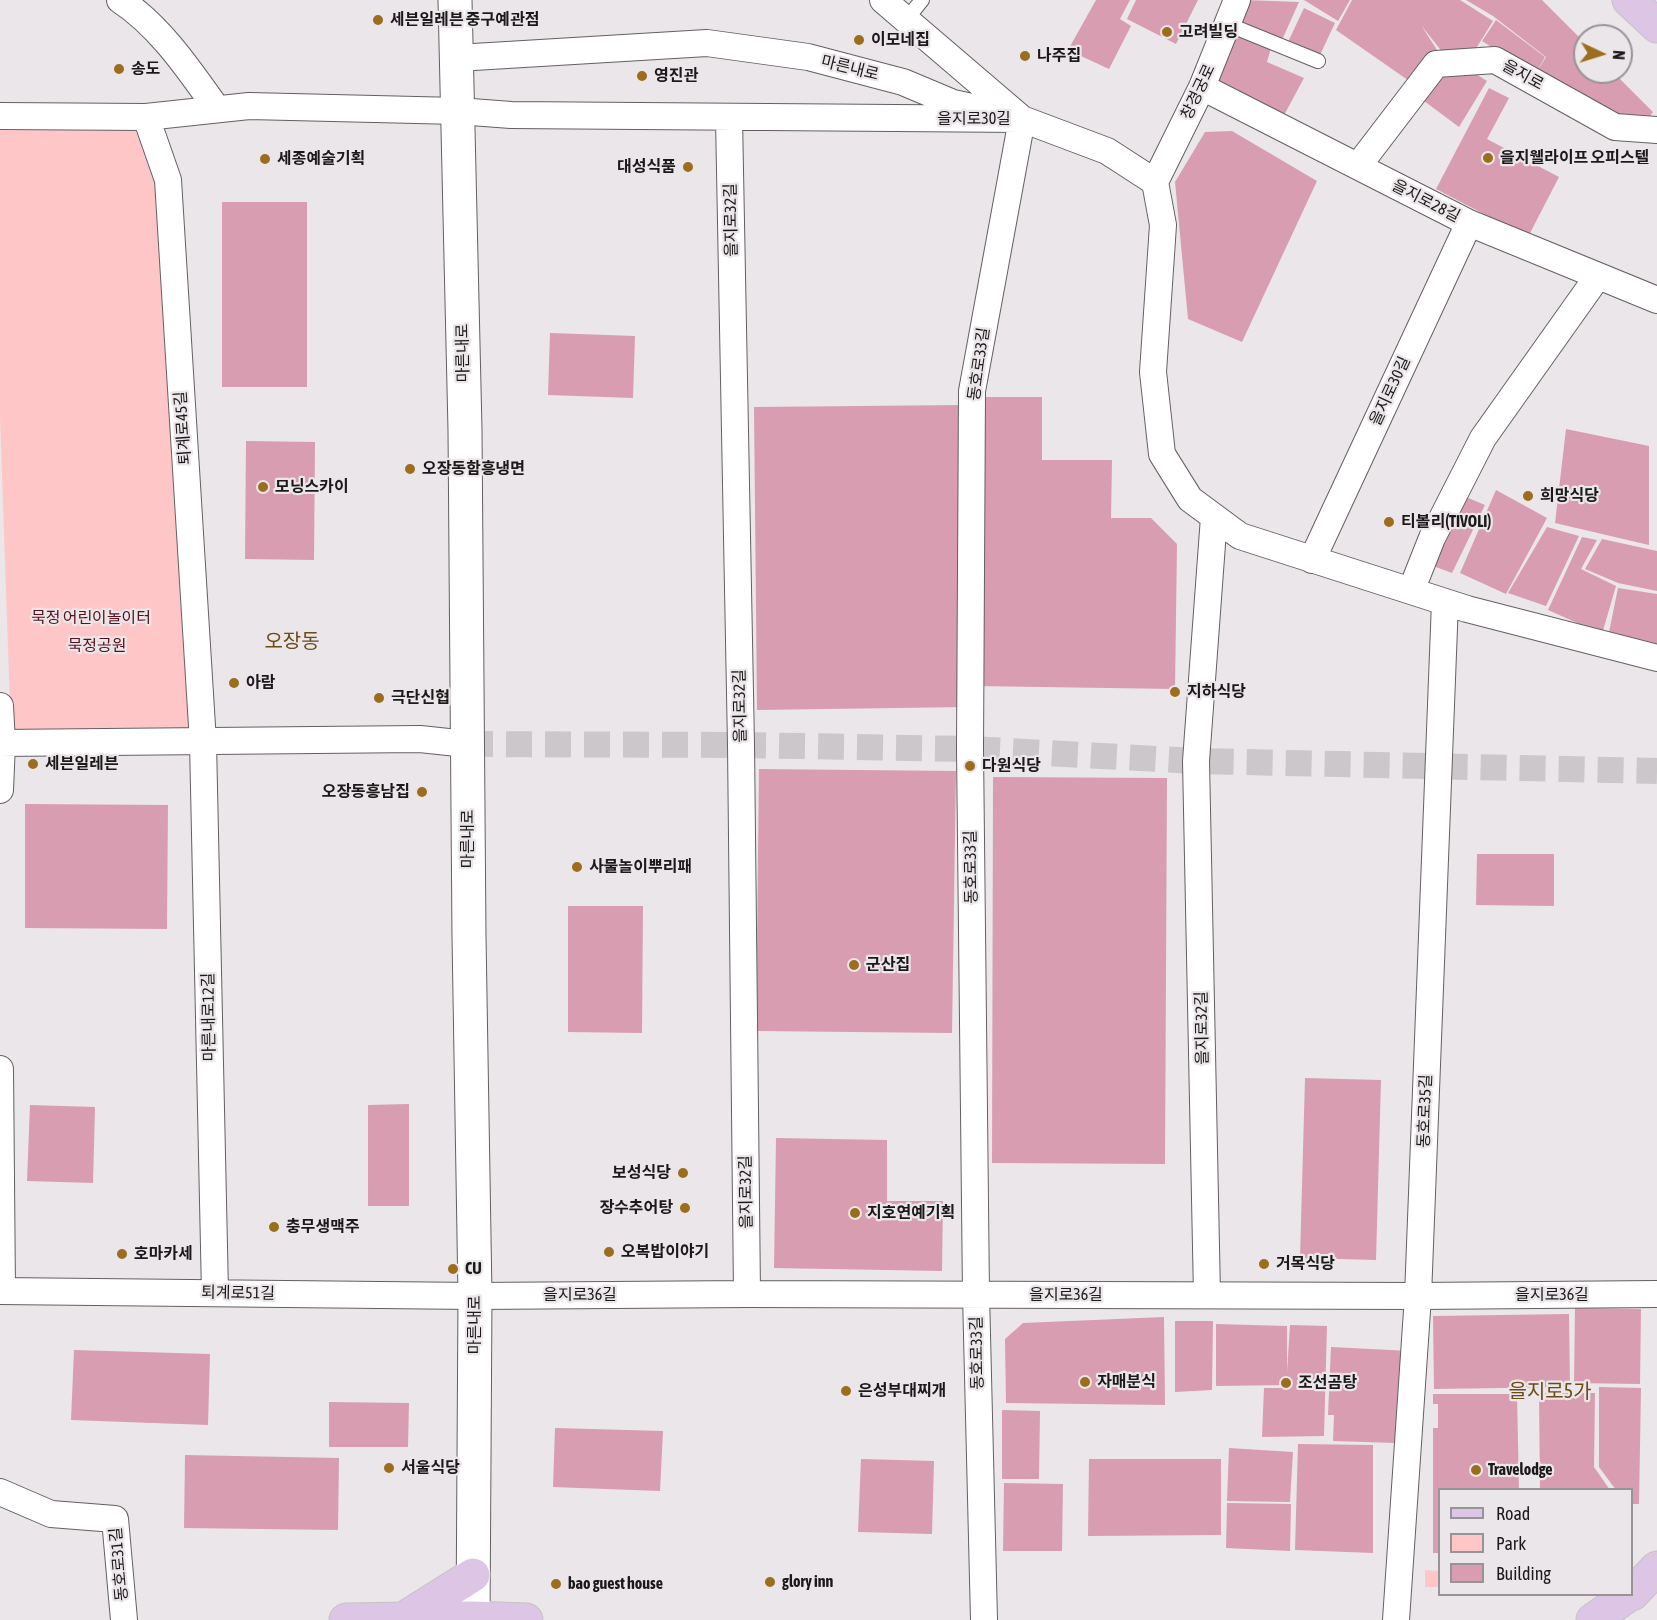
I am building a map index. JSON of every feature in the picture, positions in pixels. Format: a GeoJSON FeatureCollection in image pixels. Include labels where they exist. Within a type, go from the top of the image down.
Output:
{"type":"FeatureCollection","features":[{"type":"Feature","properties":{"kind":"main road","name":"마른내로"},"geometry":{"type":"LineString","coordinates":[[455,0],[465,430],[469,948],[476,1296],[473,1619]]}},
{"type":"Feature","properties":{"kind":"main road"},"geometry":{"type":"LineString","coordinates":[[1629,0],[1657,26]]}},
{"type":"Feature","properties":{"kind":"main road"},"geometry":{"type":"LineString","coordinates":[[1633,1592],[1657,1568]]}},
{"type":"Feature","properties":{"kind":"main road"},"geometry":{"type":"LineString","coordinates":[[403,1619],[473,1575]]}},
{"type":"Feature","properties":{"kind":"main road"},"geometry":{"type":"LineString","coordinates":[[1593,1620],[1628,1596]]}},
{"type":"Feature","properties":{"kind":"main road"},"geometry":{"type":"LineString","coordinates":[[346,1620],[526,1620]]}},
{"type":"Feature","properties":{"kind":"street"},"geometry":{"type":"LineString","coordinates":[[120,0],[181,57],[217,110]]}},
{"type":"Feature","properties":{"kind":"street"},"geometry":{"type":"LineString","coordinates":[[883,0],[1022,119]]}},
{"type":"Feature","properties":{"kind":"street","name":"창경궁로"},"geometry":{"type":"LineString","coordinates":[[1155,182],[1202,87],[1237,0]]}},
{"type":"Feature","properties":{"kind":"street","name":"마른내로"},"geometry":{"type":"LineString","coordinates":[[457,58],[707,43],[808,57],[903,82],[953,103],[1022,119]]}},
{"type":"Feature","properties":{"kind":"street","name":"을지로"},"geometry":{"type":"LineString","coordinates":[[1358,166],[1436,64],[1495,60],[1615,127],[1657,130]]}},
{"type":"Feature","properties":{"kind":"street","name":"을지로28길"},"geometry":{"type":"LineString","coordinates":[[1202,87],[1468,223],[1657,300]]}},
{"type":"Feature","properties":{"kind":"street"},"geometry":{"type":"LineString","coordinates":[[0,116],[146,117],[249,106],[458,111]]}},
{"type":"Feature","properties":{"kind":"street","name":"을지로30길"},"geometry":{"type":"LineString","coordinates":[[458,111],[511,115],[1022,119],[1107,151],[1155,182]]}},
{"type":"Feature","properties":{"kind":"street","name":"퇴계로45길"},"geometry":{"type":"LineString","coordinates":[[146,117],[168,180],[203,742]]}},
{"type":"Feature","properties":{"kind":"street","name":"을지로32길"},"geometry":{"type":"LineString","coordinates":[[729,118],[741,745],[747,1294]]}},
{"type":"Feature","properties":{"kind":"street","name":"동호로33길"},"geometry":{"type":"LineString","coordinates":[[984,1620],[976,1294],[970,749],[972,391],[1022,119]]}},
{"type":"Feature","properties":{"kind":"street"},"geometry":{"type":"LineString","coordinates":[[1155,182],[1163,225],[1153,372],[1162,454],[1190,499],[1240,536],[1445,602],[1657,658]]}},
{"type":"Feature","properties":{"kind":"street","name":"을지로30길"},"geometry":{"type":"LineString","coordinates":[[1312,560],[1468,223]]}},
{"type":"Feature","properties":{"kind":"street"},"geometry":{"type":"LineString","coordinates":[[1411,591],[1432,538],[1483,438],[1598,276]]}},
{"type":"Feature","properties":{"kind":"street","name":"을지로32길"},"geometry":{"type":"LineString","coordinates":[[1207,1295],[1196,761],[1214,517]]}},
{"type":"Feature","properties":{"kind":"street","name":"동호로35길"},"geometry":{"type":"LineString","coordinates":[[1396,1620],[1418,1296],[1445,602]]}},
{"type":"Feature","properties":{"kind":"street"},"geometry":{"type":"LineString","coordinates":[[0,706],[0,790]]}},
{"type":"Feature","properties":{"kind":"street"},"geometry":{"type":"LineString","coordinates":[[1,743],[420,739],[467,744]]}},
{"type":"Feature","properties":{"kind":"street","name":"마른내로12길"},"geometry":{"type":"LineString","coordinates":[[203,742],[215,1293]]}},
{"type":"Feature","properties":{"kind":"street"},"geometry":{"type":"LineString","coordinates":[[0,1069],[1,1291]]}},
{"type":"Feature","properties":{"kind":"street","name":"퇴계로51길"},"geometry":{"type":"LineString","coordinates":[[1,1291],[476,1296]]}},
{"type":"Feature","properties":{"kind":"street","name":"을지로36길"},"geometry":{"type":"LineString","coordinates":[[476,1296],[1657,1294]]}},
{"type":"Feature","properties":{"kind":"street","name":"동호로31길"},"geometry":{"type":"LineString","coordinates":[[0,1492],[51,1514],[115,1519],[124,1620]]}},
{"type":"Feature","properties":{"kind":"lane"},"geometry":{"type":"LineString","coordinates":[[906,20],[922,0]]}},
{"type":"Feature","properties":{"kind":"lane"},"geometry":{"type":"LineString","coordinates":[[1227,24],[1318,61]]}},
{"type":"Feature","properties":{"kind":"green space","name":"묵정공원"},"geometry":{"type":"Polygon","coordinates":[[[0,126],[133,126],[159,178],[192,735],[11,735],[0,416],[0,126]]]}},
{"type":"Feature","properties":{"kind":"green space"},"geometry":{"type":"Polygon","coordinates":[[[1425,1570],[1438,1571],[1438,1587],[1425,1587],[1425,1570]]]}},
{"type":"Feature","properties":{"kind":"building"},"geometry":{"type":"Polygon","coordinates":[[[1096,0],[1130,0],[1120,19],[1131,26],[1109,69],[1068,50],[1096,0]]]}},
{"type":"Feature","properties":{"kind":"building","name":"고려빌딩"},"geometry":{"type":"Polygon","coordinates":[[[1136,0],[1198,0],[1176,44],[1127,19],[1136,0]]]}},
{"type":"Feature","properties":{"kind":"building"},"geometry":{"type":"Polygon","coordinates":[[[1245,0],[1299,2],[1282,40],[1236,20],[1245,0]]]}},
{"type":"Feature","properties":{"kind":"building"},"geometry":{"type":"Polygon","coordinates":[[[1304,0],[1350,0],[1338,21],[1304,0]]]}},
{"type":"Feature","properties":{"kind":"building"},"geometry":{"type":"Polygon","coordinates":[[[1352,0],[1460,0],[1493,21],[1472,55],[1443,53],[1421,25],[1439,53],[1415,85],[1336,30],[1352,0]]]}},
{"type":"Feature","properties":{"kind":"building"},"geometry":{"type":"Polygon","coordinates":[[[1466,0],[1542,0],[1573,31],[1573,84],[1625,84],[1653,112],[1644,124],[1614,122],[1538,70],[1546,57],[1493,16],[1466,0]]]}},
{"type":"Feature","properties":{"kind":"building"},"geometry":{"type":"Polygon","coordinates":[[[1304,8],[1335,23],[1319,57],[1288,42],[1304,8]]]}},
{"type":"Feature","properties":{"kind":"building"},"geometry":{"type":"Polygon","coordinates":[[[1496,20],[1545,57],[1535,75],[1482,41],[1496,20]]]}},
{"type":"Feature","properties":{"kind":"building"},"geometry":{"type":"Polygon","coordinates":[[[1230,29],[1271,48],[1267,62],[1304,78],[1282,119],[1214,83],[1230,29]]]}},
{"type":"Feature","properties":{"kind":"building"},"geometry":{"type":"Polygon","coordinates":[[[1476,74],[1487,81],[1459,127],[1420,98],[1432,78],[1476,74]]]}},
{"type":"Feature","properties":{"kind":"building","name":"을지웰라이프 오피스텔"},"geometry":{"type":"Polygon","coordinates":[[[1489,88],[1509,98],[1487,139],[1559,177],[1528,237],[1436,189],[1489,88]]]}},
{"type":"Feature","properties":{"kind":"building"},"geometry":{"type":"Polygon","coordinates":[[[1232,131],[1317,181],[1242,342],[1188,319],[1175,182],[1205,132],[1232,131]]]}},
{"type":"Feature","properties":{"kind":"building"},"geometry":{"type":"Polygon","coordinates":[[[222,202],[307,202],[307,387],[222,387],[222,202]]]}},
{"type":"Feature","properties":{"kind":"building"},"geometry":{"type":"Polygon","coordinates":[[[550,333],[635,336],[633,398],[548,395],[550,333]]]}},
{"type":"Feature","properties":{"kind":"building"},"geometry":{"type":"Polygon","coordinates":[[[978,397],[1042,397],[1042,460],[1112,460],[1111,518],[1151,518],[1177,544],[1175,689],[974,686],[978,397]]]}},
{"type":"Feature","properties":{"kind":"building"},"geometry":{"type":"Polygon","coordinates":[[[965,405],[966,707],[757,710],[754,407],[965,405]]]}},
{"type":"Feature","properties":{"kind":"building"},"geometry":{"type":"Polygon","coordinates":[[[1566,429],[1649,446],[1649,545],[1555,523],[1566,429]]]}},
{"type":"Feature","properties":{"kind":"building"},"geometry":{"type":"Polygon","coordinates":[[[246,441],[315,442],[314,560],[245,559],[246,441]]]}},
{"type":"Feature","properties":{"kind":"building"},"geometry":{"type":"Polygon","coordinates":[[[1496,490],[1547,518],[1506,594],[1460,573],[1496,490]]]}},
{"type":"Feature","properties":{"kind":"building"},"geometry":{"type":"Polygon","coordinates":[[[1461,495],[1485,505],[1452,573],[1428,564],[1461,495]]]}},
{"type":"Feature","properties":{"kind":"building"},"geometry":{"type":"Polygon","coordinates":[[[1547,527],[1579,536],[1546,606],[1508,593],[1547,527]]]}},
{"type":"Feature","properties":{"kind":"building"},"geometry":{"type":"Polygon","coordinates":[[[1582,537],[1597,540],[1581,569],[1616,586],[1602,634],[1548,610],[1582,537]]]}},
{"type":"Feature","properties":{"kind":"building"},"geometry":{"type":"Polygon","coordinates":[[[1602,539],[1657,551],[1657,591],[1618,583],[1585,569],[1602,539]]]}},
{"type":"Feature","properties":{"kind":"building"},"geometry":{"type":"Polygon","coordinates":[[[1618,588],[1657,594],[1657,646],[1609,632],[1618,588]]]}},
{"type":"Feature","properties":{"kind":"building"},"geometry":{"type":"Polygon","coordinates":[[[759,769],[956,771],[952,1033],[756,1031],[759,769]]]}},
{"type":"Feature","properties":{"kind":"building"},"geometry":{"type":"Polygon","coordinates":[[[993,777],[1167,778],[1165,1164],[992,1163],[993,777]]]}},
{"type":"Feature","properties":{"kind":"building"},"geometry":{"type":"Polygon","coordinates":[[[25,804],[168,805],[167,929],[25,928],[25,804]]]}},
{"type":"Feature","properties":{"kind":"building"},"geometry":{"type":"Polygon","coordinates":[[[1477,854],[1554,854],[1554,906],[1476,905],[1477,854]]]}},
{"type":"Feature","properties":{"kind":"building"},"geometry":{"type":"Polygon","coordinates":[[[568,906],[643,906],[642,1033],[568,1032],[568,906]]]}},
{"type":"Feature","properties":{"kind":"building"},"geometry":{"type":"Polygon","coordinates":[[[1305,1078],[1381,1080],[1376,1260],[1300,1258],[1305,1078]]]}},
{"type":"Feature","properties":{"kind":"building"},"geometry":{"type":"Polygon","coordinates":[[[409,1104],[409,1206],[368,1206],[368,1105],[409,1104]]]}},
{"type":"Feature","properties":{"kind":"building"},"geometry":{"type":"Polygon","coordinates":[[[30,1105],[95,1107],[93,1183],[27,1181],[30,1105]]]}},
{"type":"Feature","properties":{"kind":"building"},"geometry":{"type":"Polygon","coordinates":[[[776,1138],[887,1140],[887,1201],[943,1201],[942,1271],[774,1268],[776,1138]]]}},
{"type":"Feature","properties":{"kind":"building"},"geometry":{"type":"Polygon","coordinates":[[[1575,1308],[1641,1309],[1640,1384],[1574,1383],[1575,1308]]]}},
{"type":"Feature","properties":{"kind":"building"},"geometry":{"type":"Polygon","coordinates":[[[1569,1314],[1570,1387],[1434,1389],[1433,1316],[1569,1314]]]}},
{"type":"Feature","properties":{"kind":"building"},"geometry":{"type":"Polygon","coordinates":[[[1164,1317],[1165,1405],[1006,1403],[1005,1339],[1023,1323],[1164,1317]]]}},
{"type":"Feature","properties":{"kind":"building"},"geometry":{"type":"Polygon","coordinates":[[[1175,1321],[1213,1321],[1212,1390],[1175,1392],[1175,1321]]]}},
{"type":"Feature","properties":{"kind":"building"},"geometry":{"type":"Polygon","coordinates":[[[1216,1324],[1287,1326],[1287,1372],[1290,1325],[1327,1326],[1324,1436],[1262,1437],[1264,1388],[1287,1388],[1288,1385],[1216,1386],[1216,1324]]]}},
{"type":"Feature","properties":{"kind":"building"},"geometry":{"type":"Polygon","coordinates":[[[1331,1347],[1410,1351],[1396,1443],[1333,1441],[1334,1415],[1328,1415],[1331,1347]]]}},
{"type":"Feature","properties":{"kind":"building"},"geometry":{"type":"Polygon","coordinates":[[[74,1350],[210,1354],[208,1425],[71,1420],[74,1350]]]}},
{"type":"Feature","properties":{"kind":"building"},"geometry":{"type":"Polygon","coordinates":[[[1599,1387],[1641,1388],[1639,1504],[1633,1504],[1633,1488],[1615,1488],[1599,1467],[1599,1387]]]}},
{"type":"Feature","properties":{"kind":"building"},"geometry":{"type":"Polygon","coordinates":[[[1539,1393],[1595,1393],[1594,1467],[1609,1488],[1540,1488],[1539,1393]]]}},
{"type":"Feature","properties":{"kind":"building","name":"Travelodge"},"geometry":{"type":"Polygon","coordinates":[[[1433,1394],[1517,1394],[1519,1488],[1438,1488],[1438,1553],[1433,1553],[1433,1428],[1438,1428],[1438,1404],[1433,1404],[1433,1394]]]}},
{"type":"Feature","properties":{"kind":"building"},"geometry":{"type":"Polygon","coordinates":[[[329,1402],[409,1403],[408,1447],[329,1447],[329,1402]]]}},
{"type":"Feature","properties":{"kind":"building"},"geometry":{"type":"Polygon","coordinates":[[[1002,1410],[1040,1411],[1039,1479],[1002,1479],[1002,1410]]]}},
{"type":"Feature","properties":{"kind":"building"},"geometry":{"type":"Polygon","coordinates":[[[555,1428],[663,1431],[660,1491],[553,1487],[555,1428]]]}},
{"type":"Feature","properties":{"kind":"building"},"geometry":{"type":"Polygon","coordinates":[[[1298,1444],[1373,1445],[1373,1553],[1295,1550],[1298,1444]]]}},
{"type":"Feature","properties":{"kind":"building"},"geometry":{"type":"Polygon","coordinates":[[[1229,1448],[1293,1452],[1290,1502],[1227,1501],[1229,1448]]]}},
{"type":"Feature","properties":{"kind":"building"},"geometry":{"type":"Polygon","coordinates":[[[185,1455],[339,1458],[338,1530],[184,1528],[185,1455]]]}},
{"type":"Feature","properties":{"kind":"building"},"geometry":{"type":"Polygon","coordinates":[[[861,1459],[934,1461],[932,1534],[858,1532],[861,1459]]]}},
{"type":"Feature","properties":{"kind":"building"},"geometry":{"type":"Polygon","coordinates":[[[1089,1459],[1221,1459],[1221,1535],[1088,1536],[1089,1459]]]}},
{"type":"Feature","properties":{"kind":"building"},"geometry":{"type":"Polygon","coordinates":[[[1004,1483],[1063,1484],[1062,1551],[1003,1551],[1004,1483]]]}},
{"type":"Feature","properties":{"kind":"building"},"geometry":{"type":"Polygon","coordinates":[[[1227,1503],[1291,1504],[1290,1551],[1226,1548],[1227,1503]]]}},
{"type":"Feature","properties":{"kind":"tunnel"},"geometry":{"type":"LineString","coordinates":[[467,744],[970,749],[1196,761],[1657,771]]}},
{"type":"Feature","properties":{"kind":"place","name":"세븐일레븐 중구예관점"},"geometry":{"type":"Point","coordinates":[378,20]}},
{"type":"Feature","properties":{"kind":"place","name":"고려빌딩"},"geometry":{"type":"Point","coordinates":[1167,32]}},
{"type":"Feature","properties":{"kind":"place","name":"이모네집"},"geometry":{"type":"Point","coordinates":[859,40]}},
{"type":"Feature","properties":{"kind":"place","name":"나주집"},"geometry":{"type":"Point","coordinates":[1025,56]}},
{"type":"Feature","properties":{"kind":"place","name":"송도"},"geometry":{"type":"Point","coordinates":[119,69]}},
{"type":"Feature","properties":{"kind":"place","name":"영진관"},"geometry":{"type":"Point","coordinates":[642,76]}},
{"type":"Feature","properties":{"kind":"place","name":"을지웰라이프 오피스텔"},"geometry":{"type":"Point","coordinates":[1488,158]}},
{"type":"Feature","properties":{"kind":"place","name":"세종예술기획"},"geometry":{"type":"Point","coordinates":[265,159]}},
{"type":"Feature","properties":{"kind":"place","name":"대성식품"},"geometry":{"type":"Point","coordinates":[688,167]}},
{"type":"Feature","properties":{"kind":"place","name":"오장동함흥냉면"},"geometry":{"type":"Point","coordinates":[410,469]}},
{"type":"Feature","properties":{"kind":"place","name":"모닝스카이"},"geometry":{"type":"Point","coordinates":[263,487]}},
{"type":"Feature","properties":{"kind":"place","name":"희망식당"},"geometry":{"type":"Point","coordinates":[1528,496]}},
{"type":"Feature","properties":{"kind":"place","name":"티볼리(TIVOLI)"},"geometry":{"type":"Point","coordinates":[1389,522]}},
{"type":"Feature","properties":{"kind":"place","name":"아람"},"geometry":{"type":"Point","coordinates":[234,683]}},
{"type":"Feature","properties":{"kind":"place","name":"지하식당"},"geometry":{"type":"Point","coordinates":[1175,692]}},
{"type":"Feature","properties":{"kind":"place","name":"극단신협"},"geometry":{"type":"Point","coordinates":[379,698]}},
{"type":"Feature","properties":{"kind":"place","name":"세븐일레븐"},"geometry":{"type":"Point","coordinates":[33,764]}},
{"type":"Feature","properties":{"kind":"place","name":"다원식당"},"geometry":{"type":"Point","coordinates":[970,766]}},
{"type":"Feature","properties":{"kind":"place","name":"오장동흥남집"},"geometry":{"type":"Point","coordinates":[422,792]}},
{"type":"Feature","properties":{"kind":"place","name":"사물놀이뿌리패"},"geometry":{"type":"Point","coordinates":[577,867]}},
{"type":"Feature","properties":{"kind":"place","name":"군산집"},"geometry":{"type":"Point","coordinates":[854,965]}},
{"type":"Feature","properties":{"kind":"place","name":"보성식당"},"geometry":{"type":"Point","coordinates":[683,1173]}},
{"type":"Feature","properties":{"kind":"place","name":"장수추어탕"},"geometry":{"type":"Point","coordinates":[685,1208]}},
{"type":"Feature","properties":{"kind":"place","name":"지호연예기획"},"geometry":{"type":"Point","coordinates":[855,1213]}},
{"type":"Feature","properties":{"kind":"place","name":"충무생맥주"},"geometry":{"type":"Point","coordinates":[274,1227]}},
{"type":"Feature","properties":{"kind":"place","name":"오복밥이야기"},"geometry":{"type":"Point","coordinates":[609,1252]}},
{"type":"Feature","properties":{"kind":"place","name":"호마카세"},"geometry":{"type":"Point","coordinates":[122,1254]}},
{"type":"Feature","properties":{"kind":"place","name":"거목식당"},"geometry":{"type":"Point","coordinates":[1264,1264]}},
{"type":"Feature","properties":{"kind":"place","name":"CU"},"geometry":{"type":"Point","coordinates":[453,1269]}},
{"type":"Feature","properties":{"kind":"place","name":"자매분식"},"geometry":{"type":"Point","coordinates":[1085,1382]}},
{"type":"Feature","properties":{"kind":"place","name":"조선곰탕"},"geometry":{"type":"Point","coordinates":[1286,1383]}},
{"type":"Feature","properties":{"kind":"place","name":"은성부대찌개"},"geometry":{"type":"Point","coordinates":[846,1391]}},
{"type":"Feature","properties":{"kind":"place","name":"서울식당"},"geometry":{"type":"Point","coordinates":[389,1468]}},
{"type":"Feature","properties":{"kind":"place","name":"Travelodge"},"geometry":{"type":"Point","coordinates":[1476,1470]}},
{"type":"Feature","properties":{"kind":"place","name":"glory inn"},"geometry":{"type":"Point","coordinates":[770,1582]}},
{"type":"Feature","properties":{"kind":"place","name":"bao guest house"},"geometry":{"type":"Point","coordinates":[556,1584]}},
{"type":"Feature","properties":{"kind":"district","name":"오장동"},"geometry":{"type":"Point","coordinates":[292,642]}},
{"type":"Feature","properties":{"kind":"district","name":"을지로5가"},"geometry":{"type":"Point","coordinates":[1550,1392]}},
{"type":"Feature","properties":{"kind":"park label","name":"묵정 어린이놀이터"},"geometry":{"type":"Point","coordinates":[91,618]}}]}
